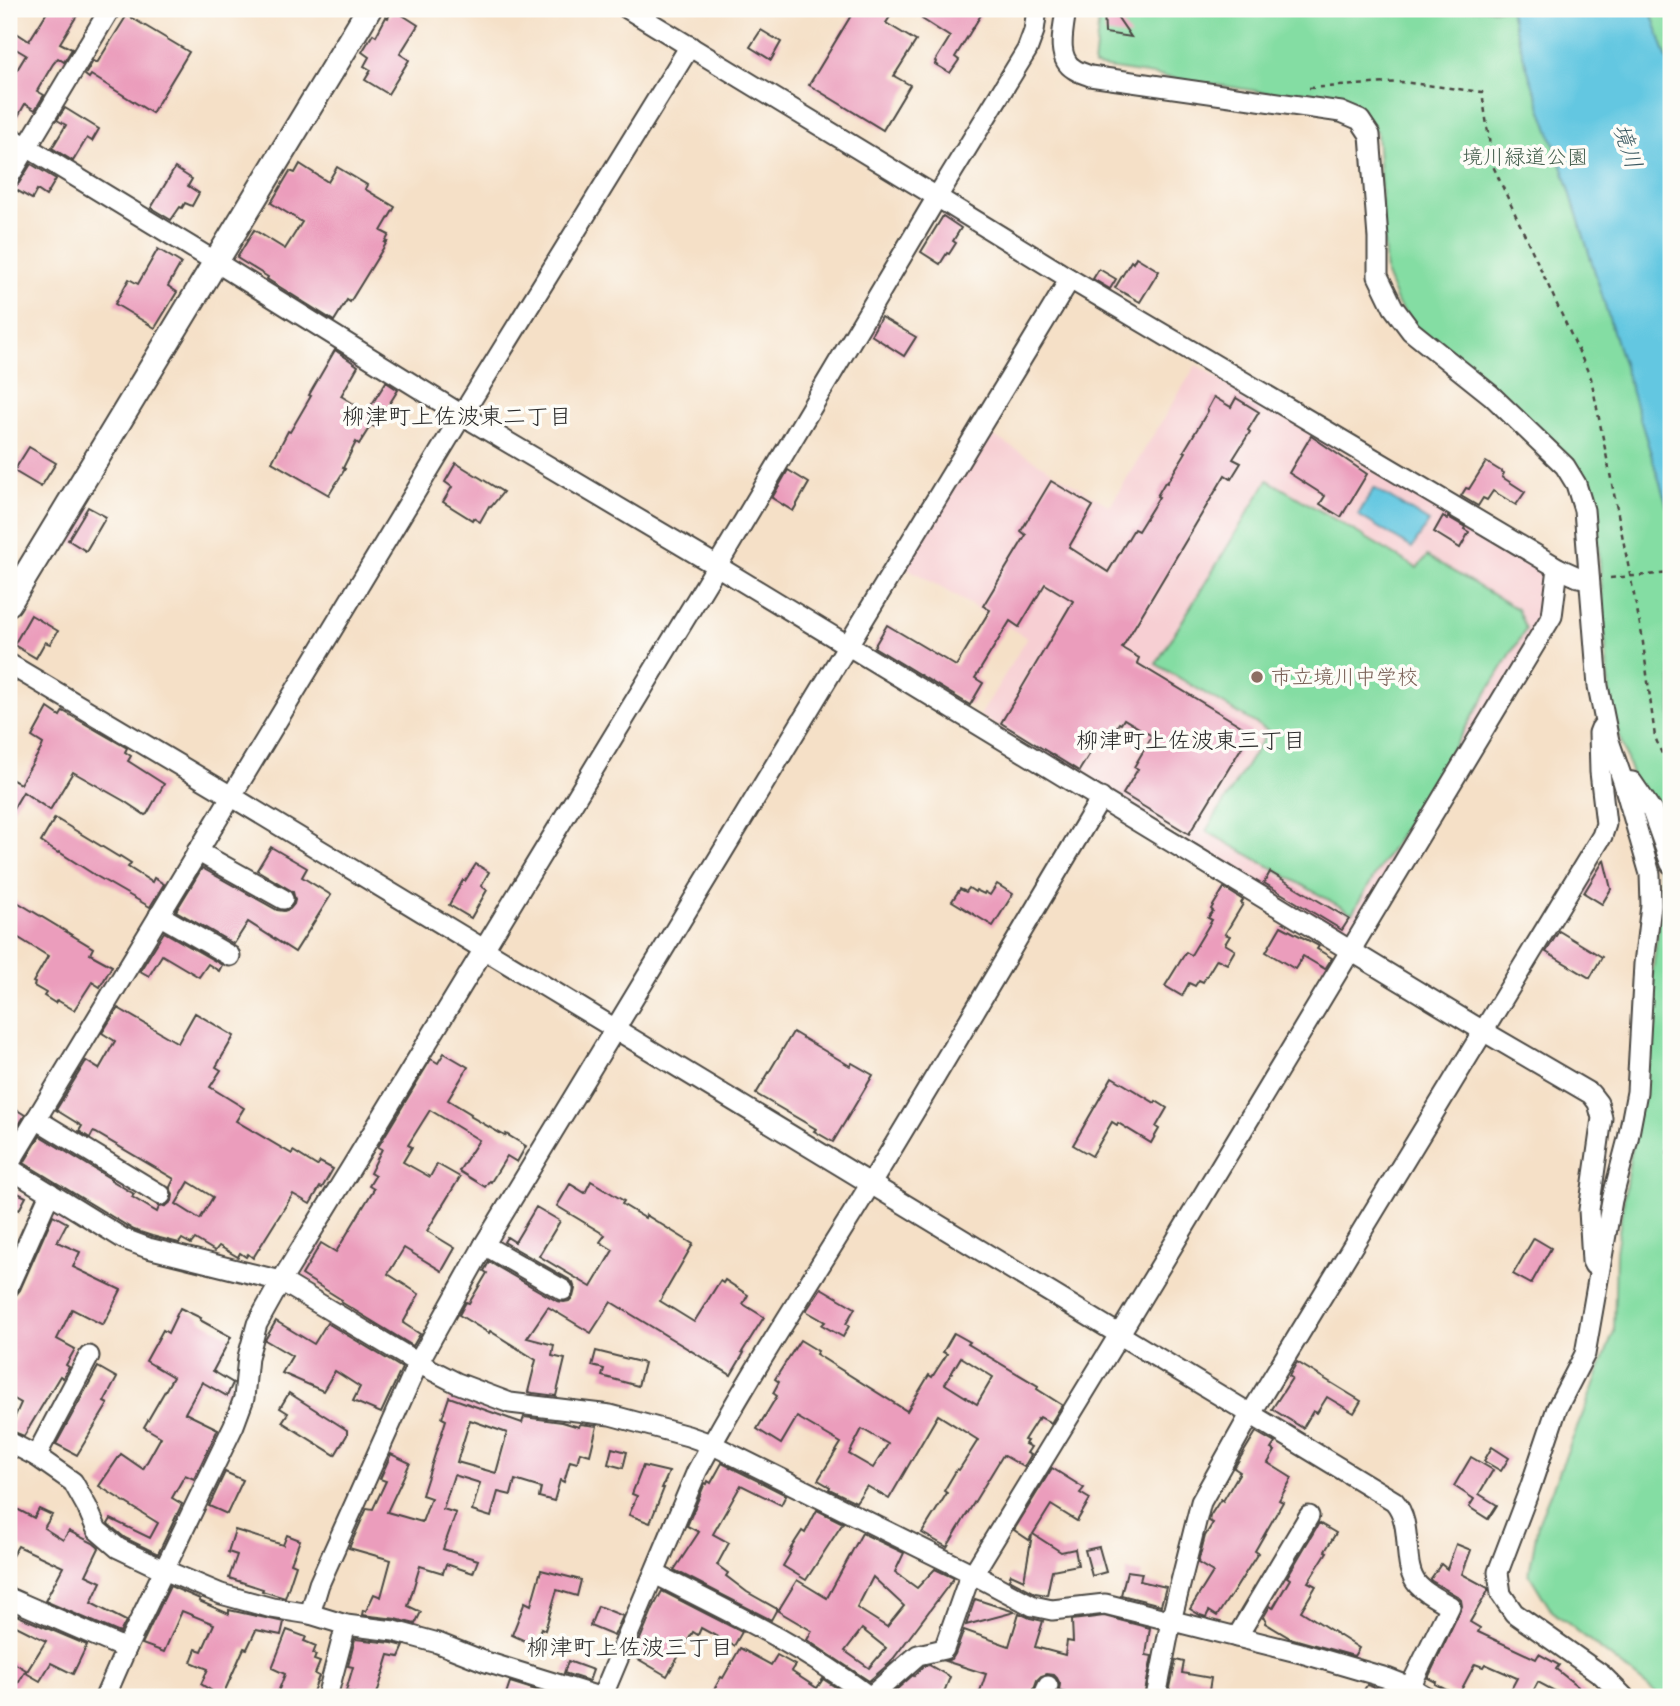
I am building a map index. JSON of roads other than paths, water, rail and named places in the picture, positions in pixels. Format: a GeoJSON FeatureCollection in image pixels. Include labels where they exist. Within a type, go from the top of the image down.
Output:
{"type":"FeatureCollection","features":[{"type":"Feature","properties":{"kind":"street"},"geometry":{"type":"LineString","coordinates":[[9,177],[110,9]]}},
{"type":"Feature","properties":{"kind":"street"},"geometry":{"type":"LineString","coordinates":[[9,603],[369,9]]}},
{"type":"Feature","properties":{"kind":"street"},"geometry":{"type":"LineString","coordinates":[[628,9],[1070,279],[1558,568],[1589,579]]}},
{"type":"Feature","properties":{"kind":"street"},"geometry":{"type":"LineString","coordinates":[[105,1697],[234,1425],[244,1398],[248,1357],[257,1324],[1027,50],[1034,31],[1037,9]]}},
{"type":"Feature","properties":{"kind":"street"},"geometry":{"type":"LineString","coordinates":[[1066,9],[1062,51],[1066,63],[1074,70],[1090,76],[1341,111],[1360,120],[1370,135],[1378,238],[1378,276],[1393,307],[1411,331],[1491,395],[1565,466],[1576,484],[1584,510],[1598,686],[1609,741],[1650,874],[1651,905],[1644,964],[1637,1092],[1612,1200],[1585,1354],[1557,1408],[1498,1572],[1501,1594],[1514,1613],[1602,1675],[1624,1697]]}},
{"type":"Feature","properties":{"kind":"street"},"geometry":{"type":"LineString","coordinates":[[690,46],[462,415],[9,1166],[124,1239],[148,1248],[281,1281],[418,1363],[510,1404],[610,1415],[711,1444],[1033,1606],[1052,1610],[1105,1604],[1387,1678],[1408,1692],[1427,1697]]}},
{"type":"Feature","properties":{"kind":"street"},"geometry":{"type":"LineString","coordinates":[[9,136],[462,415],[1591,1094],[1598,1103],[1602,1118],[1589,1210],[1592,1261],[1598,1275]]}},
{"type":"Feature","properties":{"kind":"street"},"geometry":{"type":"LineString","coordinates":[[310,1614],[319,1584],[418,1363],[484,1245],[1070,279]]}},
{"type":"Feature","properties":{"kind":"street"},"geometry":{"type":"LineString","coordinates":[[654,1574],[752,1623],[843,1677],[870,1697],[918,1655],[944,1649],[967,1584],[1552,616],[1558,568]]}},
{"type":"Feature","properties":{"kind":"street"},"geometry":{"type":"LineString","coordinates":[[9,664],[1394,1501],[1405,1521],[1411,1574],[1417,1584],[1450,1606],[1408,1692]]}},
{"type":"Feature","properties":{"kind":"street"},"geometry":{"type":"LineString","coordinates":[[1156,1697],[1171,1621],[1201,1502],[1250,1415],[1602,836],[1606,824],[1599,733],[1605,720]]}},
{"type":"Feature","properties":{"kind":"street"},"geometry":{"type":"LineString","coordinates":[[1623,781],[1632,782],[1652,811],[1671,864]]}},
{"type":"Feature","properties":{"kind":"street"},"geometry":{"type":"LineString","coordinates":[[9,1442],[36,1456],[74,1482],[97,1530],[118,1548],[164,1570],[222,1594],[272,1608],[310,1614],[345,1625],[394,1631],[601,1697],[711,1444],[1101,798]]}},
{"type":"Feature","properties":{"kind":"street"},"geometry":{"type":"LineString","coordinates":[[197,851],[283,899]]}},
{"type":"Feature","properties":{"kind":"street"},"geometry":{"type":"LineString","coordinates":[[159,915],[230,956]]}},
{"type":"Feature","properties":{"kind":"street"},"geometry":{"type":"LineString","coordinates":[[36,1119],[160,1195]]}},
{"type":"Feature","properties":{"kind":"street"},"geometry":{"type":"LineString","coordinates":[[9,1285],[50,1193]]}},
{"type":"Feature","properties":{"kind":"street"},"geometry":{"type":"LineString","coordinates":[[484,1245],[563,1290]]}},
{"type":"Feature","properties":{"kind":"street"},"geometry":{"type":"LineString","coordinates":[[36,1456],[89,1356]]}},
{"type":"Feature","properties":{"kind":"street"},"geometry":{"type":"LineString","coordinates":[[1237,1637],[1309,1516]]}},
{"type":"Feature","properties":{"kind":"street"},"geometry":{"type":"LineString","coordinates":[[9,1598],[126,1649]]}},
{"type":"Feature","properties":{"kind":"street"},"geometry":{"type":"LineString","coordinates":[[327,1697],[345,1625]]}},
{"type":"Feature","properties":{"kind":"water","name":"境川"},"geometry":{"type":"Polygon","coordinates":[[[1509,9],[1650,9],[1671,71],[1671,519],[1563,169],[1509,9]]]}},
{"type":"Feature","properties":{"kind":"water"},"geometry":{"type":"Polygon","coordinates":[[[1374,488],[1429,522],[1412,548],[1358,515],[1374,488]]]}},
{"type":"Feature","properties":{"kind":"place","name":"市立境川中学校"},"geometry":{"type":"Point","coordinates":[1257,677]}},
{"type":"Feature","properties":{"kind":"district","name":"柳津町上佐波東二丁目"},"geometry":{"type":"Point","coordinates":[457,416]}},
{"type":"Feature","properties":{"kind":"district","name":"柳津町上佐波東三丁目"},"geometry":{"type":"Point","coordinates":[1191,740]}},
{"type":"Feature","properties":{"kind":"district","name":"柳津町上佐波三丁目"},"geometry":{"type":"Point","coordinates":[630,1647]}},
{"type":"Feature","properties":{"kind":"park label","name":"境川緑道公園"},"geometry":{"type":"Point","coordinates":[1525,157]}}]}
